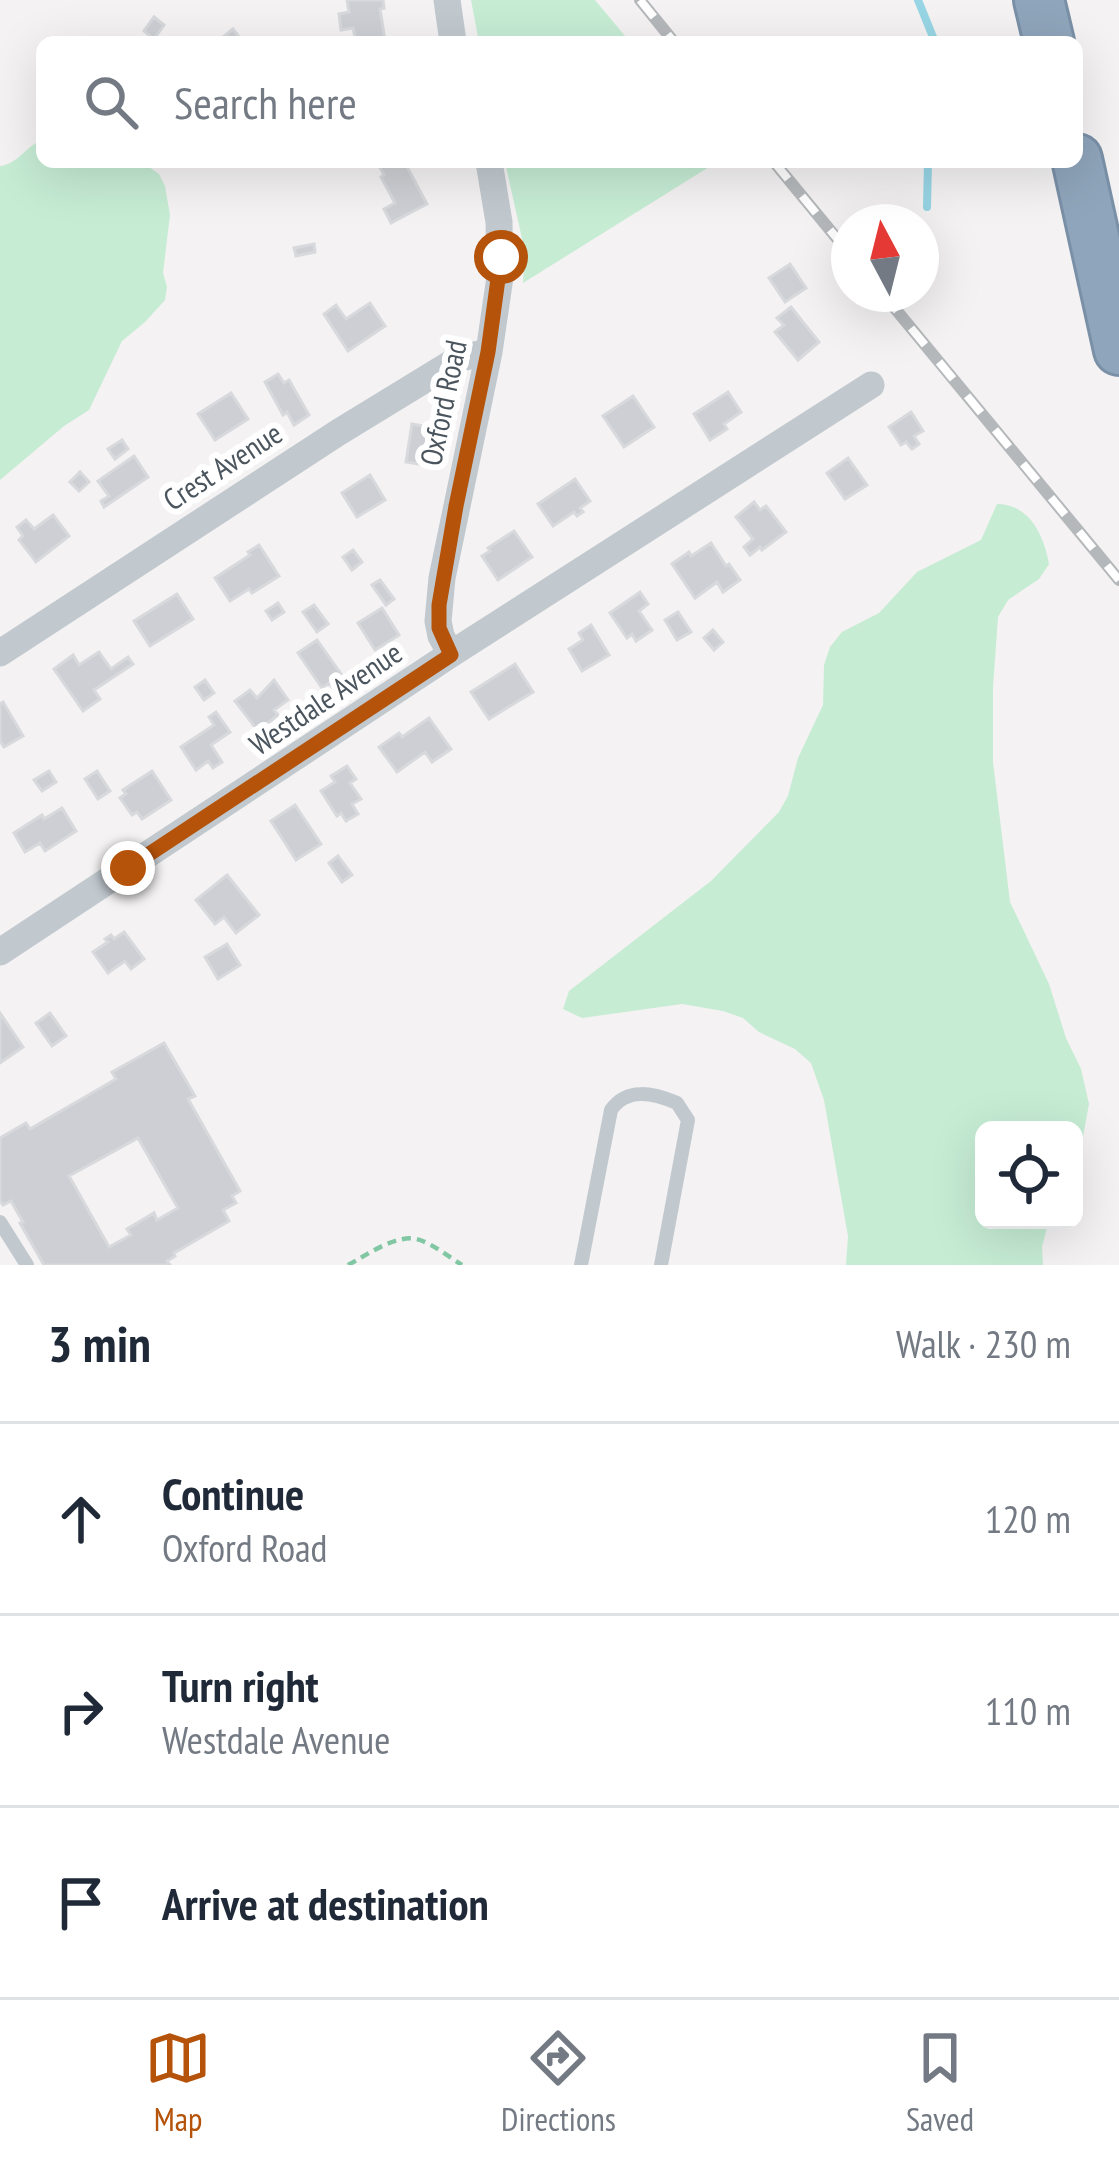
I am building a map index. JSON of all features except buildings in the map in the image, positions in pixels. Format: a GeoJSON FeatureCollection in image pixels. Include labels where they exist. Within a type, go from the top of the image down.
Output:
{"type":"FeatureCollection","features":[{"type":"Feature","properties":{"kind":"highway"},"geometry":{"type":"LineString","coordinates":[[1039,0],[1048,36]]}},
{"type":"Feature","properties":{"kind":"highway"},"geometry":{"type":"LineString","coordinates":[[1079,168],[1119,350]]}},
{"type":"Feature","properties":{"kind":"street"},"geometry":{"type":"LineString","coordinates":[[447,0],[452,36]]}},
{"type":"Feature","properties":{"kind":"street","name":"Oxford Road"},"geometry":{"type":"LineString","coordinates":[[451,655],[439,628],[439,605],[488,352],[501,257],[490,168]]}},
{"type":"Feature","properties":{"kind":"street","name":"Crest Avenue"},"geometry":{"type":"LineString","coordinates":[[0,653],[339,432],[460,358],[488,352]]}},
{"type":"Feature","properties":{"kind":"street","name":"Westdale Avenue"},"geometry":{"type":"LineString","coordinates":[[0,952],[871,385]]}},
{"type":"Feature","properties":{"kind":"lane"},"geometry":{"type":"LineString","coordinates":[[581,1265],[610,1116],[617,1102],[637,1094],[676,1103],[688,1120],[661,1265]]}},
{"type":"Feature","properties":{"kind":"lane"},"geometry":{"type":"LineString","coordinates":[[0,1222],[26,1265]]}},
{"type":"Feature","properties":{"kind":"path"},"geometry":{"type":"LineString","coordinates":[[348,1265],[398,1240],[413,1238],[462,1265]]}},
{"type":"Feature","properties":{"kind":"green space"},"geometry":{"type":"Polygon","coordinates":[[[471,0],[595,0],[625,36],[478,36],[471,0]]]}},
{"type":"Feature","properties":{"kind":"green space"},"geometry":{"type":"Polygon","coordinates":[[[36,144],[36,168],[150,168],[159,174],[170,215],[163,273],[167,287],[165,300],[122,341],[89,410],[0,480],[0,166],[36,144]]]}},
{"type":"Feature","properties":{"kind":"green space"},"geometry":{"type":"Polygon","coordinates":[[[506,168],[707,168],[523,283],[525,252],[506,168]]]}},
{"type":"Feature","properties":{"kind":"green space"},"geometry":{"type":"Polygon","coordinates":[[[997,504],[1008,505],[1033,523],[1049,564],[1039,579],[1008,600],[998,617],[993,762],[1010,902],[1049,984],[1081,1069],[1089,1104],[1083,1137],[1083,1121],[975,1121],[975,1229],[1047,1229],[1043,1265],[846,1265],[848,1236],[824,1100],[811,1063],[743,1018],[723,1011],[682,1004],[582,1018],[563,1009],[569,991],[711,881],[779,812],[823,705],[824,665],[830,647],[842,632],[879,613],[917,572],[981,540],[997,504]]]}},
{"type":"Feature","properties":{"kind":"waterway"},"geometry":{"type":"LineString","coordinates":[[918,0],[933,36]]}},
{"type":"Feature","properties":{"kind":"waterway"},"geometry":{"type":"LineString","coordinates":[[927,204],[928,168]]}},
{"type":"Feature","properties":{"kind":"railway"},"geometry":{"type":"LineString","coordinates":[[640,0],[669,36]]}},
{"type":"Feature","properties":{"kind":"railway"},"geometry":{"type":"LineString","coordinates":[[779,168],[831,231]]}},
{"type":"Feature","properties":{"kind":"railway"},"geometry":{"type":"LineString","coordinates":[[898,312],[1119,580]]}},
{"type":"Feature","properties":{"kind":"route"},"geometry":{"type":"LineString","coordinates":[[128,868],[451,655],[438,621],[442,578],[488,352],[501,257]]}}]}
